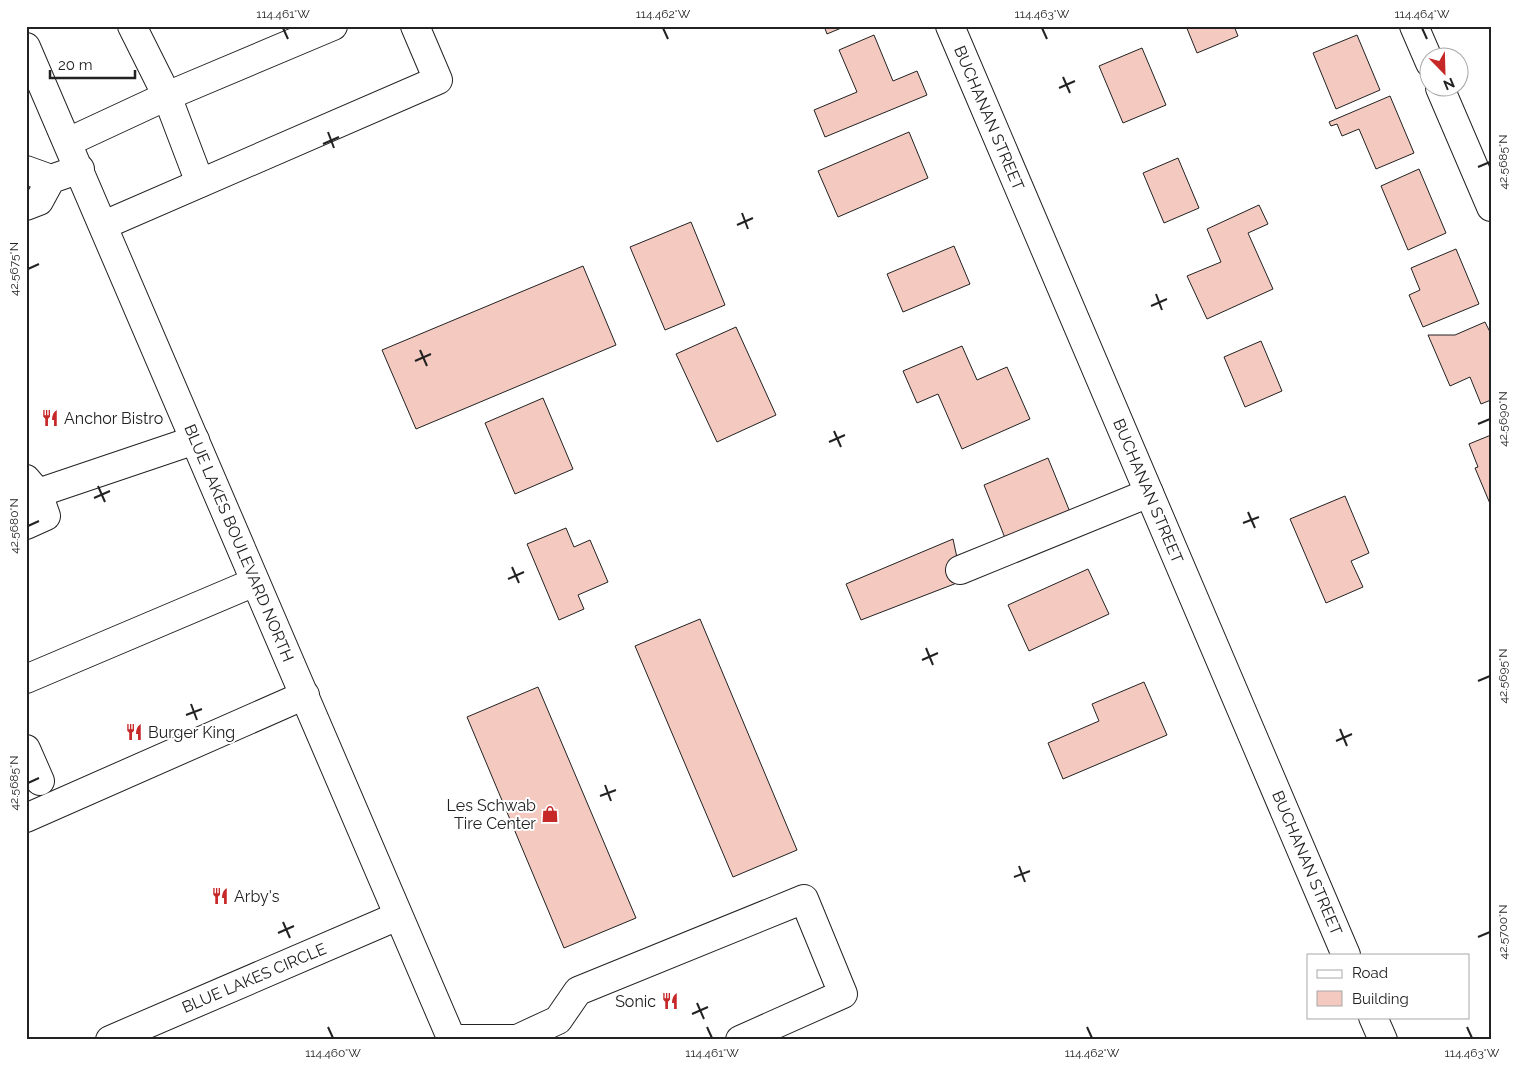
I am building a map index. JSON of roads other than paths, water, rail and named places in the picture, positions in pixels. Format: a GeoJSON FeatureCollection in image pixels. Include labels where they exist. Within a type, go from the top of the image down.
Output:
{"type":"FeatureCollection","features":[{"type":"Feature","properties":{"kind":"street"},"geometry":{"type":"LineString","coordinates":[[132,26],[167,96],[200,183]]}},
{"type":"Feature","properties":{"kind":"street"},"geometry":{"type":"LineString","coordinates":[[209,79],[231,54],[299,26]]}},
{"type":"Feature","properties":{"kind":"street"},"geometry":{"type":"LineString","coordinates":[[68,142],[167,96],[333,26]]}},
{"type":"Feature","properties":{"kind":"street"},"geometry":{"type":"LineString","coordinates":[[104,226],[438,80],[415,26]]}},
{"type":"Feature","properties":{"kind":"street","name":"BUCHANAN STREET"},"geometry":{"type":"LineString","coordinates":[[950,26],[1346,954]]}},
{"type":"Feature","properties":{"kind":"street"},"geometry":{"type":"LineString","coordinates":[[1414,26],[1424,48]]}},
{"type":"Feature","properties":{"kind":"street","name":"BLUE LAKES BOULEVARD NORTH"},"geometry":{"type":"LineString","coordinates":[[26,47],[80,169],[194,440],[452,1040]]}},
{"type":"Feature","properties":{"kind":"street"},"geometry":{"type":"LineString","coordinates":[[1444,98],[1491,206]]}},
{"type":"Feature","properties":{"kind":"street"},"geometry":{"type":"LineString","coordinates":[[26,206],[38,201],[51,180],[80,169]]}},
{"type":"Feature","properties":{"kind":"street"},"geometry":{"type":"LineString","coordinates":[[26,170],[51,180]]}},
{"type":"Feature","properties":{"kind":"street"},"geometry":{"type":"LineString","coordinates":[[26,525],[46,516],[32,486],[194,440]]}},
{"type":"Feature","properties":{"kind":"street"},"geometry":{"type":"LineString","coordinates":[[960,570],[1149,492]]}},
{"type":"Feature","properties":{"kind":"street"},"geometry":{"type":"LineString","coordinates":[[26,678],[255,582]]}},
{"type":"Feature","properties":{"kind":"street"},"geometry":{"type":"LineString","coordinates":[[26,818],[305,695]]}},
{"type":"Feature","properties":{"kind":"street"},"geometry":{"type":"LineString","coordinates":[[26,749],[40,781]]}},
{"type":"Feature","properties":{"kind":"street"},"geometry":{"type":"LineString","coordinates":[[452,1040],[517,1039],[562,1030],[578,991],[804,899],[843,994],[740,1040]]}},
{"type":"Feature","properties":{"kind":"street","name":"BLUE LAKES CIRCLE"},"geometry":{"type":"LineString","coordinates":[[110,1040],[398,916]]}},
{"type":"Feature","properties":{"kind":"street"},"geometry":{"type":"LineString","coordinates":[[1373,1018],[1383,1040]]}},
{"type":"Feature","properties":{"kind":"place","name":"Anchor Bistro"},"geometry":{"type":"Point","coordinates":[50,418]}},
{"type":"Feature","properties":{"kind":"place","name":"Burger King"},"geometry":{"type":"Point","coordinates":[134,732]}},
{"type":"Feature","properties":{"kind":"place","name":"Les Schwab Tire Center"},"geometry":{"type":"Point","coordinates":[550,814]}},
{"type":"Feature","properties":{"kind":"place","name":"Arby's"},"geometry":{"type":"Point","coordinates":[220,896]}},
{"type":"Feature","properties":{"kind":"place","name":"Sonic"},"geometry":{"type":"Point","coordinates":[670,1001]}}]}
